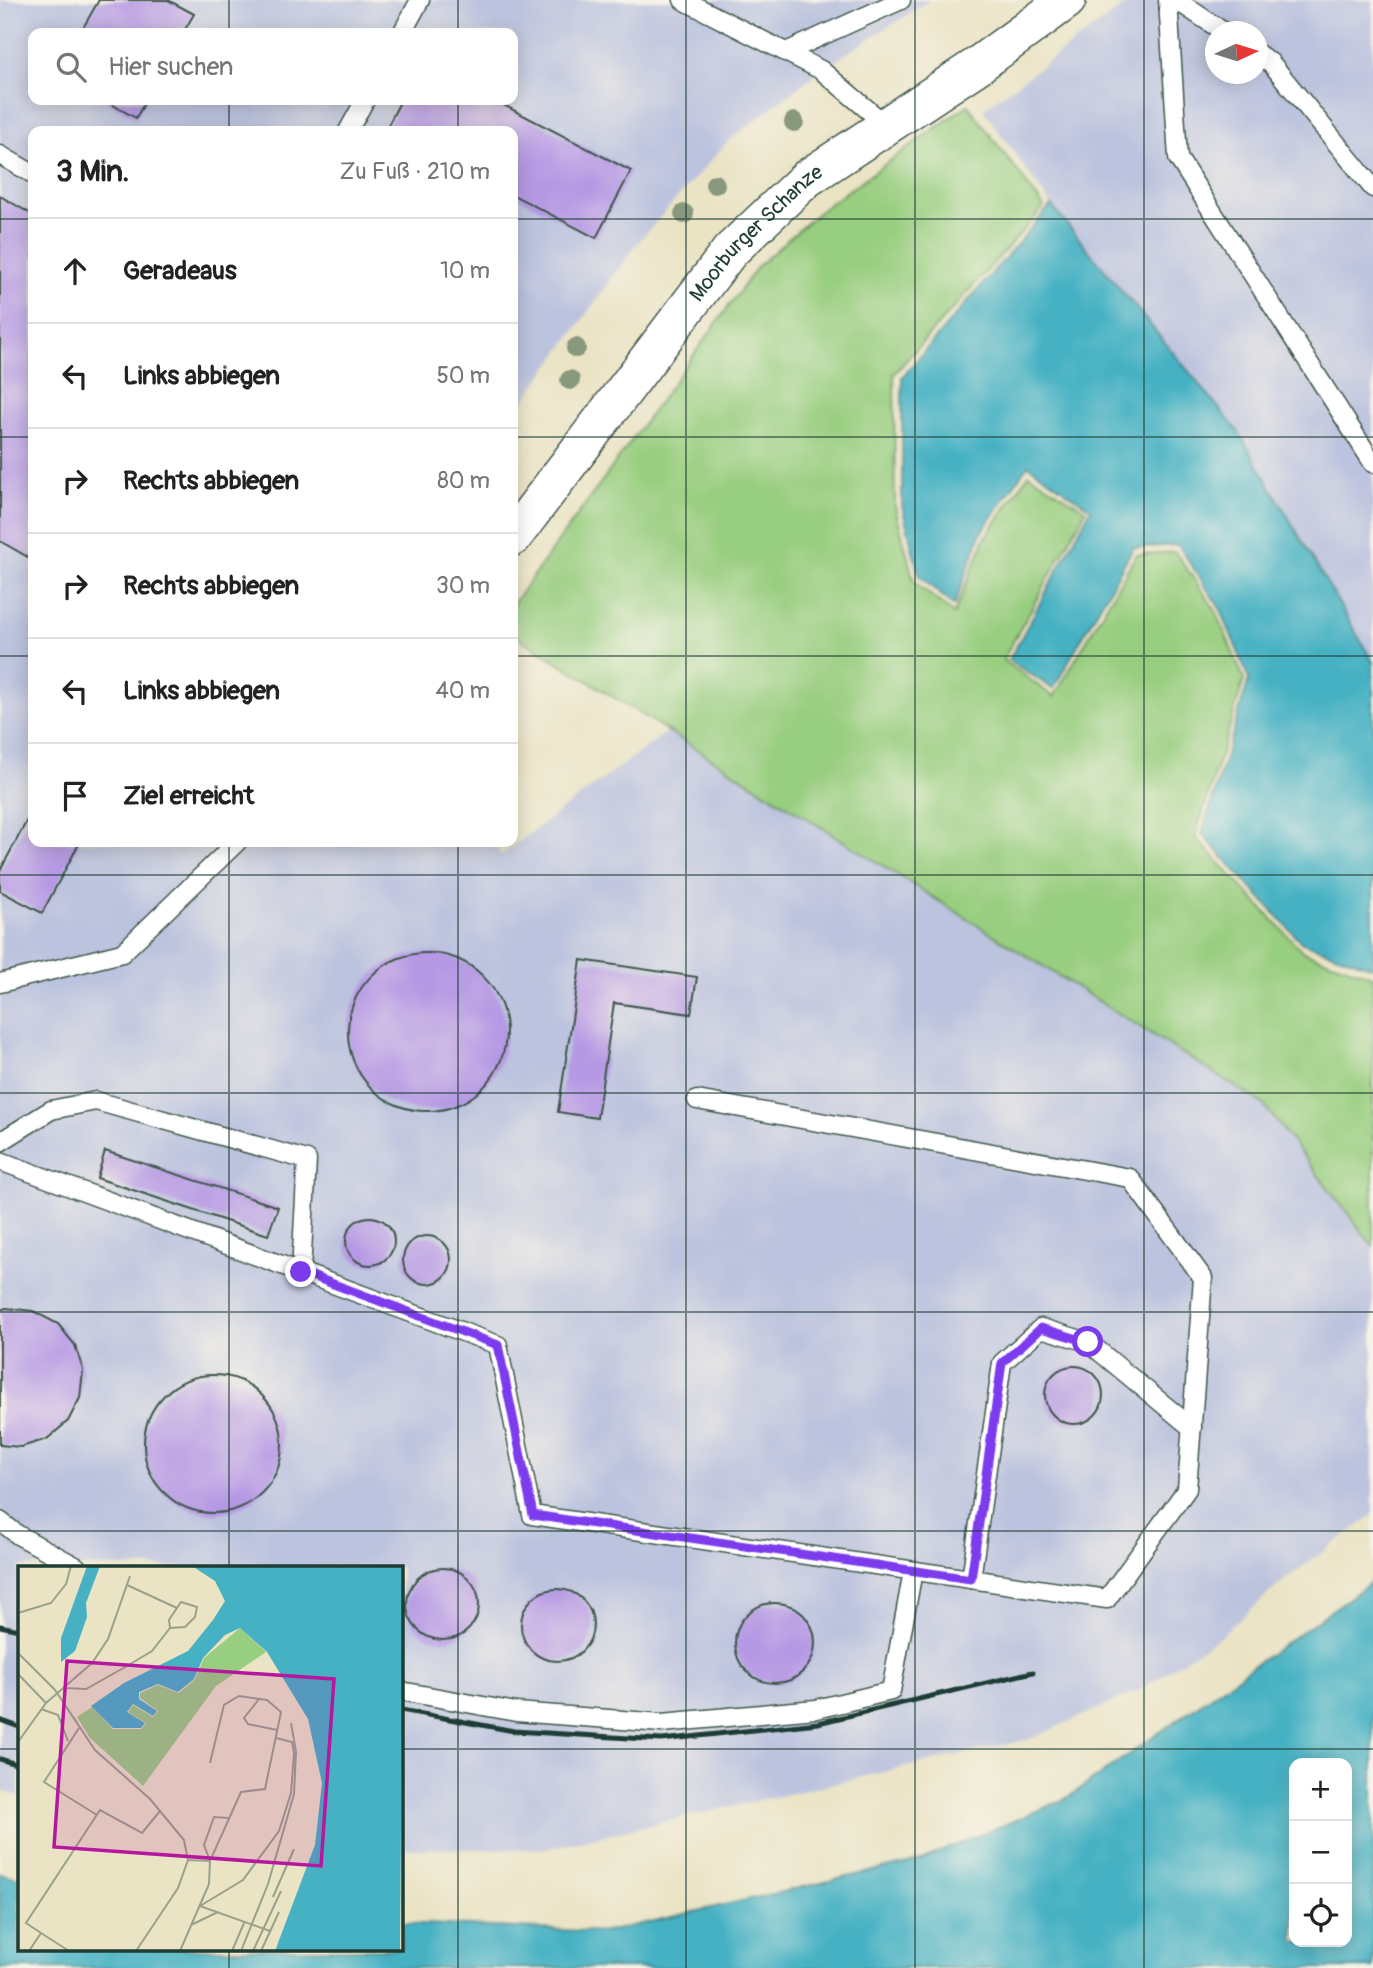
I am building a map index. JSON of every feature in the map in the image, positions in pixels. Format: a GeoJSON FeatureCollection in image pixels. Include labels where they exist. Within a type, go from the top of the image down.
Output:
{"type":"FeatureCollection","features":[{"type":"Feature","properties":{"kind":"street","name":"Moorburger Schanze"},"geometry":{"type":"LineString","coordinates":[[518,530],[730,251],[806,179],[977,66],[1067,0]]}},
{"type":"Feature","properties":{"kind":"lane"},"geometry":{"type":"LineString","coordinates":[[405,28],[420,0]]}},
{"type":"Feature","properties":{"kind":"lane"},"geometry":{"type":"LineString","coordinates":[[682,0],[821,70],[887,125]]}},
{"type":"Feature","properties":{"kind":"lane"},"geometry":{"type":"LineString","coordinates":[[786,52],[901,0]]}},
{"type":"Feature","properties":{"kind":"lane"},"geometry":{"type":"LineString","coordinates":[[1168,0],[1178,158],[1373,463]]}},
{"type":"Feature","properties":{"kind":"lane"},"geometry":{"type":"LineString","coordinates":[[1176,0],[1208,21]]}},
{"type":"Feature","properties":{"kind":"lane"},"geometry":{"type":"LineString","coordinates":[[1268,60],[1373,188]]}},
{"type":"Feature","properties":{"kind":"lane"},"geometry":{"type":"LineString","coordinates":[[351,126],[362,105]]}},
{"type":"Feature","properties":{"kind":"lane"},"geometry":{"type":"LineString","coordinates":[[0,155],[28,171]]}},
{"type":"Feature","properties":{"kind":"lane"},"geometry":{"type":"LineString","coordinates":[[0,983],[122,953],[232,847]]}},
{"type":"Feature","properties":{"kind":"lane"},"geometry":{"type":"LineString","coordinates":[[0,1161],[498,1345],[533,1515],[1107,1599],[1188,1489],[1203,1278],[1130,1178],[697,1100]]}},
{"type":"Feature","properties":{"kind":"lane"},"geometry":{"type":"LineString","coordinates":[[0,1142],[51,1110],[96,1101],[307,1160],[301,1272]]}},
{"type":"Feature","properties":{"kind":"lane"},"geometry":{"type":"LineString","coordinates":[[971,1579],[1002,1363],[1041,1328],[1088,1342],[1192,1429]]}},
{"type":"Feature","properties":{"kind":"lane"},"geometry":{"type":"LineString","coordinates":[[0,1521],[18,1535],[75,1566]]}},
{"type":"Feature","properties":{"kind":"lane"},"geometry":{"type":"LineString","coordinates":[[402,1691],[516,1712],[662,1723],[816,1709],[891,1690],[913,1571]]}},
{"type":"Feature","properties":{"kind":"shaded area"},"geometry":{"type":"Polygon","coordinates":[[[0,0],[930,0],[821,70],[729,140],[639,241],[518,409],[518,126],[28,126],[28,847],[495,847],[501,855],[512,847],[518,847],[518,842],[687,717],[1291,1120],[1373,1231],[1373,1515],[1287,1578],[1220,1636],[1140,1690],[1030,1739],[544,1849],[402,1849],[402,1566],[18,1566],[18,1796],[0,1790],[0,0]]]}},
{"type":"Feature","properties":{"kind":"shaded area"},"geometry":{"type":"Polygon","coordinates":[[[1132,0],[1373,0],[1373,662],[1238,431],[1051,205],[983,109],[1132,0]]]}},
{"type":"Feature","properties":{"kind":"green space"},"geometry":{"type":"Polygon","coordinates":[[[968,105],[1044,207],[894,374],[895,507],[914,582],[954,614],[985,538],[1029,474],[1086,510],[1003,660],[1054,697],[1136,555],[1175,552],[1216,611],[1244,680],[1195,837],[1303,952],[1373,976],[1373,1246],[1263,1104],[518,637],[518,597],[758,266],[821,210],[968,105]]]}},
{"type":"Feature","properties":{"kind":"water"},"geometry":{"type":"Polygon","coordinates":[[[1051,205],[1238,431],[1373,662],[1373,967],[1302,943],[1202,834],[1249,679],[1221,610],[1178,545],[1133,548],[1053,689],[1009,660],[1091,509],[1028,465],[981,533],[954,606],[919,576],[902,506],[902,377],[1051,205]]]}},
{"type":"Feature","properties":{"kind":"water"},"geometry":{"type":"Polygon","coordinates":[[[1373,1581],[1373,1968],[0,1968],[0,1873],[18,1878],[18,1951],[402,1951],[402,1923],[606,1932],[921,1860],[1067,1798],[1373,1581]]]}},
{"type":"Feature","properties":{"kind":"building"},"geometry":{"type":"Polygon","coordinates":[[[99,0],[168,0],[194,14],[186,28],[83,28],[99,0]]]}},
{"type":"Feature","properties":{"kind":"building"},"geometry":{"type":"Polygon","coordinates":[[[113,105],[143,105],[136,118],[113,105]]]}},
{"type":"Feature","properties":{"kind":"building"},"geometry":{"type":"Polygon","coordinates":[[[398,105],[504,105],[631,171],[596,238],[518,198],[518,126],[388,126],[398,105]]]}},
{"type":"Feature","properties":{"kind":"building"},"geometry":{"type":"Polygon","coordinates":[[[0,196],[28,212],[28,557],[0,541],[0,196]]]}},
{"type":"Feature","properties":{"kind":"building"},"geometry":{"type":"Polygon","coordinates":[[[28,818],[28,847],[77,847],[42,913],[0,891],[0,871],[28,818]]]}},
{"type":"Feature","properties":{"kind":"building"},"geometry":{"type":"Polygon","coordinates":[[[427,953],[457,959],[483,976],[500,1002],[506,1032],[500,1062],[483,1088],[457,1105],[427,1111],[397,1105],[371,1088],[354,1062],[348,1032],[354,1002],[371,976],[397,959],[427,953]]]}},
{"type":"Feature","properties":{"kind":"building"},"geometry":{"type":"Polygon","coordinates":[[[581,960],[697,977],[691,1014],[614,1003],[597,1118],[558,1112],[581,960]]]}},
{"type":"Feature","properties":{"kind":"building"},"geometry":{"type":"Polygon","coordinates":[[[105,1151],[278,1207],[268,1235],[97,1178],[105,1151]]]}},
{"type":"Feature","properties":{"kind":"building"},"geometry":{"type":"Polygon","coordinates":[[[370,1217],[387,1224],[394,1241],[387,1258],[370,1265],[353,1258],[346,1241],[353,1224],[370,1217]]]}},
{"type":"Feature","properties":{"kind":"building"},"geometry":{"type":"Polygon","coordinates":[[[427,1236],[444,1243],[451,1260],[444,1277],[427,1284],[410,1277],[403,1260],[410,1243],[427,1236]]]}},
{"type":"Feature","properties":{"kind":"building"},"geometry":{"type":"Polygon","coordinates":[[[6,1308],[33,1311],[58,1324],[75,1345],[83,1370],[80,1398],[68,1421],[47,1439],[21,1447],[0,1445],[0,1310],[6,1308]]]}},
{"type":"Feature","properties":{"kind":"building"},"geometry":{"type":"Polygon","coordinates":[[[1074,1366],[1090,1371],[1098,1379],[1103,1395],[1098,1411],[1090,1419],[1074,1424],[1058,1419],[1050,1411],[1045,1395],[1050,1379],[1058,1371],[1074,1366]]]}},
{"type":"Feature","properties":{"kind":"building"},"geometry":{"type":"Polygon","coordinates":[[[213,1375],[239,1380],[262,1395],[277,1418],[282,1444],[277,1470],[262,1493],[239,1508],[213,1513],[187,1508],[164,1493],[149,1470],[144,1444],[149,1418],[164,1395],[187,1380],[213,1375]]]}},
{"type":"Feature","properties":{"kind":"building"},"geometry":{"type":"Polygon","coordinates":[[[450,1568],[469,1578],[477,1590],[477,1618],[469,1630],[457,1638],[436,1640],[417,1630],[409,1618],[407,1597],[417,1578],[429,1570],[450,1568]]]}},
{"type":"Feature","properties":{"kind":"building"},"geometry":{"type":"Polygon","coordinates":[[[564,1589],[583,1599],[591,1611],[591,1639],[583,1651],[571,1659],[550,1661],[531,1651],[523,1639],[521,1618],[531,1599],[543,1591],[564,1589]]]}},
{"type":"Feature","properties":{"kind":"building"},"geometry":{"type":"Polygon","coordinates":[[[775,1603],[790,1606],[803,1615],[812,1628],[815,1643],[812,1658],[803,1671],[790,1680],[775,1683],[760,1680],[747,1671],[738,1658],[735,1643],[738,1628],[747,1615],[760,1606],[775,1603]]]}},
{"type":"Feature","properties":{"kind":"railway"},"geometry":{"type":"LineString","coordinates":[[0,1626],[18,1630]]}},
{"type":"Feature","properties":{"kind":"railway"},"geometry":{"type":"LineString","coordinates":[[402,1710],[514,1731],[662,1740],[818,1723],[1033,1672]]}},
{"type":"Feature","properties":{"kind":"railway"},"geometry":{"type":"LineString","coordinates":[[0,1720],[18,1727]]}},
{"type":"Feature","properties":{"kind":"railway"},"geometry":{"type":"LineString","coordinates":[[0,1759],[18,1765]]}},
{"type":"Feature","properties":{"kind":"route"},"geometry":{"type":"LineString","coordinates":[[301,1272],[498,1345],[533,1515],[971,1579],[1002,1363],[1041,1328],[1088,1342]]}}]}
